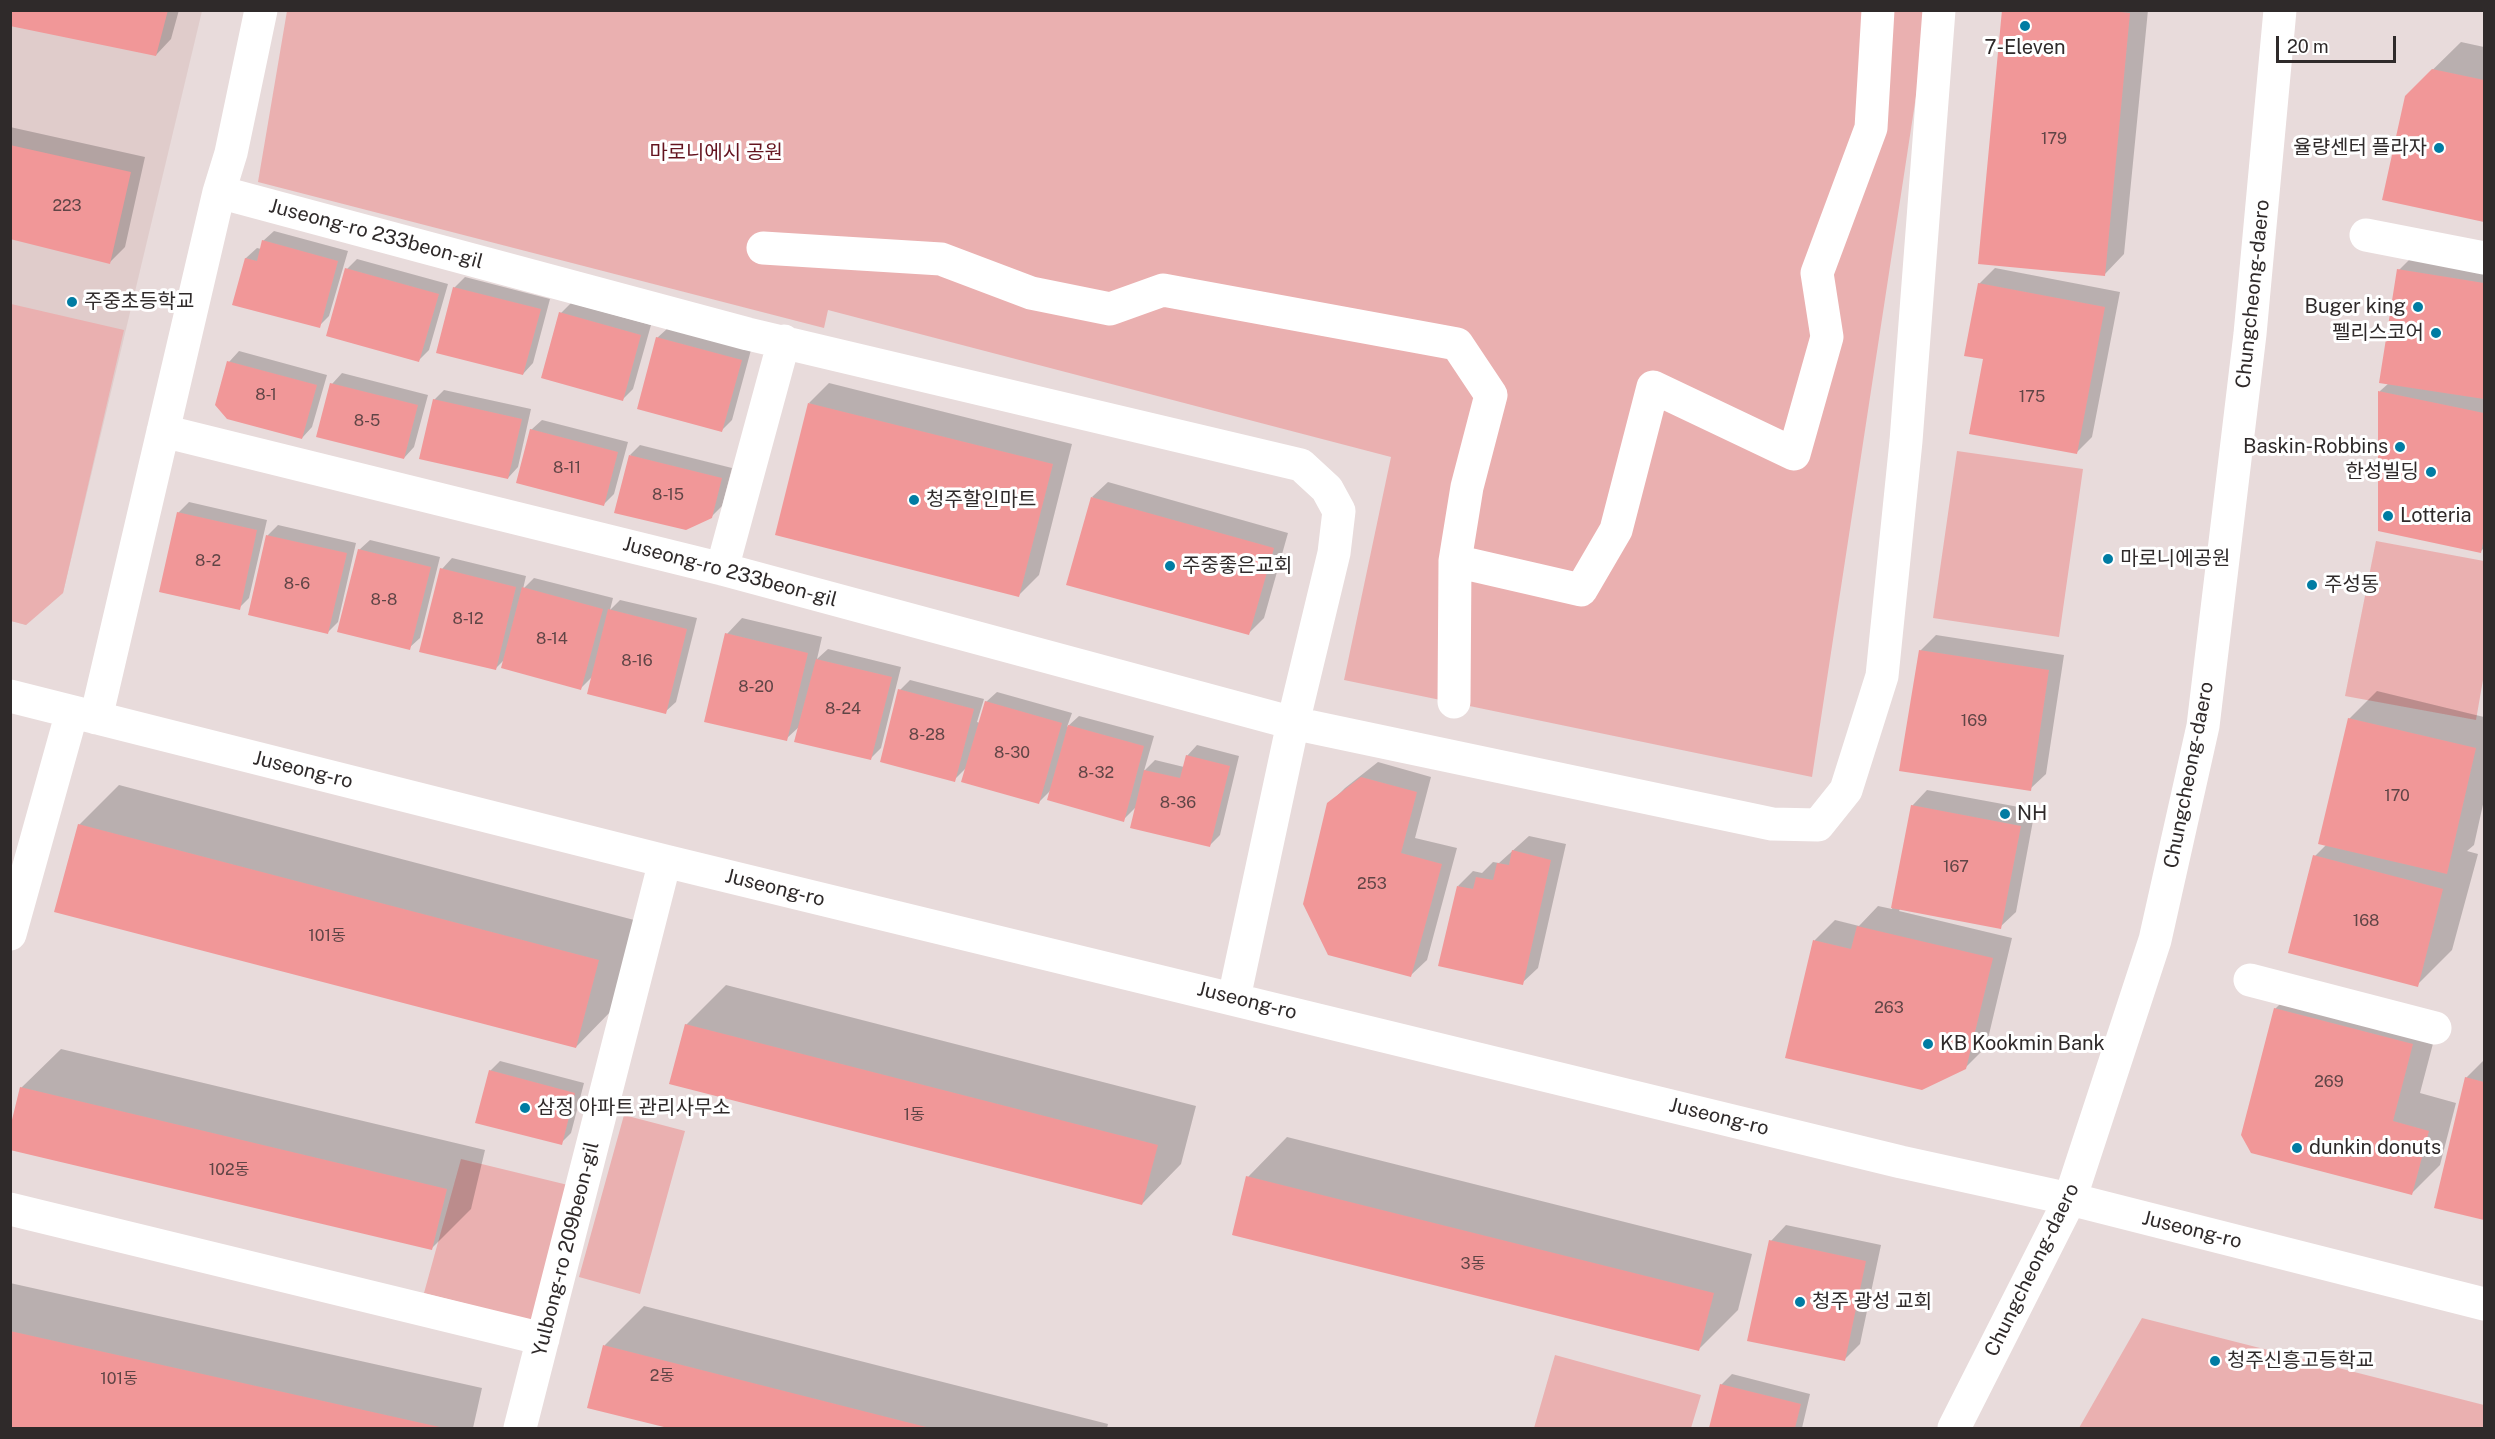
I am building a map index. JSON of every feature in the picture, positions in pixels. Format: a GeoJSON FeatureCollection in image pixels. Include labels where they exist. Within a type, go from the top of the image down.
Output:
{"type":"FeatureCollection","features":[{"type":"Feature","properties":{"kind":"street"},"geometry":{"type":"LineString","coordinates":[[10,934],[84,715],[163,431],[219,192],[231,153],[261,10]]}},
{"type":"Feature","properties":{"kind":"street"},"geometry":{"type":"LineString","coordinates":[[1455,561],[1581,590],[1616,530],[1653,387],[1794,454],[1827,337],[1817,273],[1871,128],[1878,10]]}},
{"type":"Feature","properties":{"kind":"street","name":"Juseong-ro 233beon-gil"},"geometry":{"type":"LineString","coordinates":[[163,431],[723,569],[1293,723],[1772,824],[1818,825],[1846,790],[1882,676],[1906,441],[1939,10]]}},
{"type":"Feature","properties":{"kind":"street","name":"Chungcheong-daero"},"geometry":{"type":"LineString","coordinates":[[1954,1428],[2070,1199],[2155,940],[2204,726],[2250,334],[2280,10]]}},
{"type":"Feature","properties":{"kind":"street","name":"Juseong-ro 233beon-gil"},"geometry":{"type":"LineString","coordinates":[[219,192],[737,331],[1302,465],[1327,489],[1339,511],[1334,553],[1293,723]]}},
{"type":"Feature","properties":{"kind":"street"},"geometry":{"type":"LineString","coordinates":[[2366,235],[2484,258]]}},
{"type":"Feature","properties":{"kind":"street"},"geometry":{"type":"LineString","coordinates":[[763,248],[941,259],[1031,293],[1110,309],[1163,290],[1456,344],[1491,395],[1467,487],[1455,561],[1454,702]]}},
{"type":"Feature","properties":{"kind":"street"},"geometry":{"type":"LineString","coordinates":[[723,569],[784,341]]}},
{"type":"Feature","properties":{"kind":"street","name":"Juseong-ro"},"geometry":{"type":"LineString","coordinates":[[10,696],[664,861],[1901,1162],[2070,1199],[2484,1304]]}},
{"type":"Feature","properties":{"kind":"street"},"geometry":{"type":"LineString","coordinates":[[1234,998],[1293,723]]}},
{"type":"Feature","properties":{"kind":"street","name":"Yulbong-ro 209beon-gil"},"geometry":{"type":"LineString","coordinates":[[520,1428],[664,861]]}},
{"type":"Feature","properties":{"kind":"street"},"geometry":{"type":"LineString","coordinates":[[2250,980],[2435,1028]]}},
{"type":"Feature","properties":{"kind":"street"},"geometry":{"type":"LineString","coordinates":[[10,1209],[543,1339]]}},
{"type":"Feature","properties":{"kind":"shaded area","name":"주중초등학교"},"geometry":{"type":"Polygon","coordinates":[[[11,11],[202,11],[63,593],[26,625],[11,621],[11,11]]]}},
{"type":"Feature","properties":{"kind":"green space","name":"마로니에시 공원"},"geometry":{"type":"Polygon","coordinates":[[[287,11],[1929,11],[1812,777],[1344,680],[1391,457],[828,310],[824,328],[258,182],[287,11]]]}},
{"type":"Feature","properties":{"kind":"green space"},"geometry":{"type":"Polygon","coordinates":[[[11,304],[124,330],[63,593],[26,625],[11,621],[11,304]]]}},
{"type":"Feature","properties":{"kind":"green space"},"geometry":{"type":"Polygon","coordinates":[[[1957,451],[2083,469],[2059,637],[1933,618],[1957,451]]]}},
{"type":"Feature","properties":{"kind":"green space"},"geometry":{"type":"Polygon","coordinates":[[[2376,541],[2484,561],[2484,674],[2476,720],[2345,696],[2376,541]]]}},
{"type":"Feature","properties":{"kind":"green space"},"geometry":{"type":"Polygon","coordinates":[[[624,1115],[685,1131],[640,1294],[579,1277],[624,1115]]]}},
{"type":"Feature","properties":{"kind":"green space"},"geometry":{"type":"Polygon","coordinates":[[[461,1159],[568,1185],[533,1321],[424,1293],[461,1159]]]}},
{"type":"Feature","properties":{"kind":"green space","name":"청주신흥고등학교"},"geometry":{"type":"Polygon","coordinates":[[[2142,1318],[2484,1405],[2484,1428],[2079,1428],[2142,1318]]]}},
{"type":"Feature","properties":{"kind":"green space"},"geometry":{"type":"Polygon","coordinates":[[[1555,1355],[1701,1395],[1691,1428],[1534,1428],[1555,1355]]]}},
{"type":"Feature","properties":{"kind":"building"},"geometry":{"type":"Polygon","coordinates":[[[10,10],[168,10],[156,56],[10,26],[10,10]]]}},
{"type":"Feature","properties":{"kind":"building"},"geometry":{"type":"Polygon","coordinates":[[[2002,10],[2103,10],[2130,13],[2105,276],[1978,264],[2002,10]]]}},
{"type":"Feature","properties":{"kind":"building","name":"율량센터 플라자"},"geometry":{"type":"Polygon","coordinates":[[[2432,69],[2484,80],[2484,222],[2382,200],[2405,96],[2432,69]]]}},
{"type":"Feature","properties":{"kind":"building"},"geometry":{"type":"Polygon","coordinates":[[[10,145],[131,172],[110,264],[10,239],[10,145]]]}},
{"type":"Feature","properties":{"kind":"building"},"geometry":{"type":"Polygon","coordinates":[[[262,240],[338,261],[320,328],[232,305],[245,258],[257,261],[262,240]]]}},
{"type":"Feature","properties":{"kind":"building"},"geometry":{"type":"Polygon","coordinates":[[[345,268],[439,294],[419,362],[326,336],[345,268]]]}},
{"type":"Feature","properties":{"kind":"building","name":"펠리스코어"},"geometry":{"type":"Polygon","coordinates":[[[2397,269],[2484,283],[2484,399],[2379,383],[2397,269]]]}},
{"type":"Feature","properties":{"kind":"building"},"geometry":{"type":"Polygon","coordinates":[[[1978,283],[2105,307],[2077,454],[1969,434],[1983,359],[1964,356],[1978,283]]]}},
{"type":"Feature","properties":{"kind":"building"},"geometry":{"type":"Polygon","coordinates":[[[453,287],[541,309],[523,375],[436,353],[453,287]]]}},
{"type":"Feature","properties":{"kind":"building"},"geometry":{"type":"Polygon","coordinates":[[[559,312],[641,335],[623,401],[541,378],[559,312]]]}},
{"type":"Feature","properties":{"kind":"building"},"geometry":{"type":"Polygon","coordinates":[[[656,337],[742,360],[722,432],[637,409],[656,337]]]}},
{"type":"Feature","properties":{"kind":"building"},"geometry":{"type":"Polygon","coordinates":[[[227,361],[317,385],[302,439],[227,419],[215,405],[227,361]]]}},
{"type":"Feature","properties":{"kind":"building"},"geometry":{"type":"Polygon","coordinates":[[[330,383],[418,405],[404,459],[316,437],[330,383]]]}},
{"type":"Feature","properties":{"kind":"building","name":"한성빌딩"},"geometry":{"type":"Polygon","coordinates":[[[2378,391],[2484,413],[2484,537],[2481,553],[2378,531],[2378,391]]]}},
{"type":"Feature","properties":{"kind":"building"},"geometry":{"type":"Polygon","coordinates":[[[433,399],[522,419],[508,479],[419,459],[433,399]]]}},
{"type":"Feature","properties":{"kind":"building","name":"청주할인마트"},"geometry":{"type":"Polygon","coordinates":[[[808,403],[1053,464],[1019,597],[775,535],[808,403]]]}},
{"type":"Feature","properties":{"kind":"building"},"geometry":{"type":"Polygon","coordinates":[[[530,429],[618,452],[604,506],[516,483],[530,429]]]}},
{"type":"Feature","properties":{"kind":"building"},"geometry":{"type":"Polygon","coordinates":[[[629,455],[722,478],[712,518],[686,530],[614,513],[629,455]]]}},
{"type":"Feature","properties":{"kind":"building","name":"주중좋은교회"},"geometry":{"type":"Polygon","coordinates":[[[1091,497],[1274,548],[1249,635],[1066,585],[1091,497]]]}},
{"type":"Feature","properties":{"kind":"building"},"geometry":{"type":"Polygon","coordinates":[[[177,512],[257,530],[240,610],[159,592],[177,512]]]}},
{"type":"Feature","properties":{"kind":"building"},"geometry":{"type":"Polygon","coordinates":[[[266,535],[347,553],[328,634],[248,615],[266,535]]]}},
{"type":"Feature","properties":{"kind":"building"},"geometry":{"type":"Polygon","coordinates":[[[358,549],[431,567],[410,650],[337,632],[358,549]]]}},
{"type":"Feature","properties":{"kind":"building"},"geometry":{"type":"Polygon","coordinates":[[[440,568],[516,587],[496,670],[419,652],[440,568]]]}},
{"type":"Feature","properties":{"kind":"building"},"geometry":{"type":"Polygon","coordinates":[[[522,587],[603,609],[581,690],[501,668],[522,587]]]}},
{"type":"Feature","properties":{"kind":"building"},"geometry":{"type":"Polygon","coordinates":[[[608,609],[687,629],[666,714],[587,694],[608,609]]]}},
{"type":"Feature","properties":{"kind":"building"},"geometry":{"type":"Polygon","coordinates":[[[725,633],[808,653],[787,741],[704,722],[725,633]]]}},
{"type":"Feature","properties":{"kind":"building"},"geometry":{"type":"Polygon","coordinates":[[[1919,650],[2049,670],[2031,791],[1899,771],[1919,650]]]}},
{"type":"Feature","properties":{"kind":"building"},"geometry":{"type":"Polygon","coordinates":[[[816,659],[892,677],[871,760],[794,742],[816,659]]]}},
{"type":"Feature","properties":{"kind":"building"},"geometry":{"type":"Polygon","coordinates":[[[898,689],[974,709],[955,782],[880,762],[898,689]]]}},
{"type":"Feature","properties":{"kind":"building"},"geometry":{"type":"Polygon","coordinates":[[[985,701],[1062,723],[1039,804],[961,782],[985,701]]]}},
{"type":"Feature","properties":{"kind":"building"},"geometry":{"type":"Polygon","coordinates":[[[2348,718],[2476,748],[2447,874],[2318,844],[2348,718]]]}},
{"type":"Feature","properties":{"kind":"building"},"geometry":{"type":"Polygon","coordinates":[[[1068,725],[1144,746],[1124,822],[1047,800],[1068,725]]]}},
{"type":"Feature","properties":{"kind":"building"},"geometry":{"type":"Polygon","coordinates":[[[1186,755],[1230,766],[1210,847],[1130,828],[1144,770],[1180,778],[1186,755]]]}},
{"type":"Feature","properties":{"kind":"building"},"geometry":{"type":"Polygon","coordinates":[[[1361,777],[1417,792],[1401,853],[1442,864],[1411,977],[1328,955],[1303,904],[1327,803],[1361,777]]]}},
{"type":"Feature","properties":{"kind":"building"},"geometry":{"type":"Polygon","coordinates":[[[1911,805],[2021,826],[2001,929],[1891,908],[1911,805]]]}},
{"type":"Feature","properties":{"kind":"building"},"geometry":{"type":"Polygon","coordinates":[[[78,824],[599,960],[576,1048],[54,912],[78,824]]]}},
{"type":"Feature","properties":{"kind":"building"},"geometry":{"type":"Polygon","coordinates":[[[1512,850],[1551,860],[1523,985],[1438,966],[1457,886],[1473,889],[1476,877],[1493,880],[1497,863],[1509,865],[1512,850]]]}},
{"type":"Feature","properties":{"kind":"building"},"geometry":{"type":"Polygon","coordinates":[[[2313,855],[2443,889],[2418,987],[2288,953],[2313,855]]]}},
{"type":"Feature","properties":{"kind":"building"},"geometry":{"type":"Polygon","coordinates":[[[1857,926],[1993,958],[1966,1069],[1922,1090],[1785,1058],[1813,940],[1851,949],[1857,926]]]}},
{"type":"Feature","properties":{"kind":"building"},"geometry":{"type":"Polygon","coordinates":[[[2274,1008],[2413,1044],[2393,1121],[2429,1131],[2412,1195],[2251,1153],[2241,1135],[2274,1008]]]}},
{"type":"Feature","properties":{"kind":"building"},"geometry":{"type":"Polygon","coordinates":[[[685,1024],[1158,1145],[1142,1205],[669,1084],[685,1024]]]}},
{"type":"Feature","properties":{"kind":"building","name":"삼정 아파트 관리사무소"},"geometry":{"type":"Polygon","coordinates":[[[489,1070],[575,1093],[562,1145],[475,1123],[489,1070]]]}},
{"type":"Feature","properties":{"kind":"building"},"geometry":{"type":"Polygon","coordinates":[[[2465,1077],[2484,1082],[2484,1220],[2434,1208],[2465,1077]]]}},
{"type":"Feature","properties":{"kind":"building"},"geometry":{"type":"Polygon","coordinates":[[[20,1087],[447,1189],[432,1250],[10,1150],[10,1128],[20,1087]]]}},
{"type":"Feature","properties":{"kind":"building"},"geometry":{"type":"Polygon","coordinates":[[[1246,1176],[1714,1293],[1699,1351],[1232,1235],[1246,1176]]]}},
{"type":"Feature","properties":{"kind":"building"},"geometry":{"type":"Polygon","coordinates":[[[1769,1240],[1866,1261],[1845,1361],[1747,1341],[1769,1240]]]}},
{"type":"Feature","properties":{"kind":"building"},"geometry":{"type":"Polygon","coordinates":[[[10,1331],[444,1428],[10,1428],[10,1331]]]}},
{"type":"Feature","properties":{"kind":"building"},"geometry":{"type":"Polygon","coordinates":[[[603,1345],[930,1428],[668,1428],[587,1408],[603,1345]]]}},
{"type":"Feature","properties":{"kind":"building"},"geometry":{"type":"Polygon","coordinates":[[[1720,1384],[1801,1404],[1795,1428],[1709,1428],[1720,1384]]]}},
{"type":"Feature","properties":{"kind":"place","name":"7-Eleven"},"geometry":{"type":"Point","coordinates":[2025,26]}},
{"type":"Feature","properties":{"kind":"place","name":"율량센터 플라자"},"geometry":{"type":"Point","coordinates":[2439,148]}},
{"type":"Feature","properties":{"kind":"place","name":"주중초등학교"},"geometry":{"type":"Point","coordinates":[72,302]}},
{"type":"Feature","properties":{"kind":"place","name":"Buger king"},"geometry":{"type":"Point","coordinates":[2418,307]}},
{"type":"Feature","properties":{"kind":"place","name":"펠리스코어"},"geometry":{"type":"Point","coordinates":[2436,333]}},
{"type":"Feature","properties":{"kind":"place","name":"Baskin-Robbins"},"geometry":{"type":"Point","coordinates":[2400,447]}},
{"type":"Feature","properties":{"kind":"place","name":"한성빌딩"},"geometry":{"type":"Point","coordinates":[2431,472]}},
{"type":"Feature","properties":{"kind":"place","name":"청주할인마트"},"geometry":{"type":"Point","coordinates":[914,500]}},
{"type":"Feature","properties":{"kind":"place","name":"Lotteria"},"geometry":{"type":"Point","coordinates":[2388,516]}},
{"type":"Feature","properties":{"kind":"place","name":"마로니에공원"},"geometry":{"type":"Point","coordinates":[2108,559]}},
{"type":"Feature","properties":{"kind":"place","name":"주중좋은교회"},"geometry":{"type":"Point","coordinates":[1170,566]}},
{"type":"Feature","properties":{"kind":"place","name":"주성동"},"geometry":{"type":"Point","coordinates":[2312,585]}},
{"type":"Feature","properties":{"kind":"place","name":"NH"},"geometry":{"type":"Point","coordinates":[2005,814]}},
{"type":"Feature","properties":{"kind":"place","name":"KB Kookmin Bank"},"geometry":{"type":"Point","coordinates":[1928,1044]}},
{"type":"Feature","properties":{"kind":"place","name":"삼정 아파트 관리사무소"},"geometry":{"type":"Point","coordinates":[525,1108]}},
{"type":"Feature","properties":{"kind":"place","name":"dunkin donuts"},"geometry":{"type":"Point","coordinates":[2297,1148]}},
{"type":"Feature","properties":{"kind":"place","name":"청주 광성 교회"},"geometry":{"type":"Point","coordinates":[1800,1302]}},
{"type":"Feature","properties":{"kind":"place","name":"청주신흥고등학교"},"geometry":{"type":"Point","coordinates":[2215,1361]}}]}
